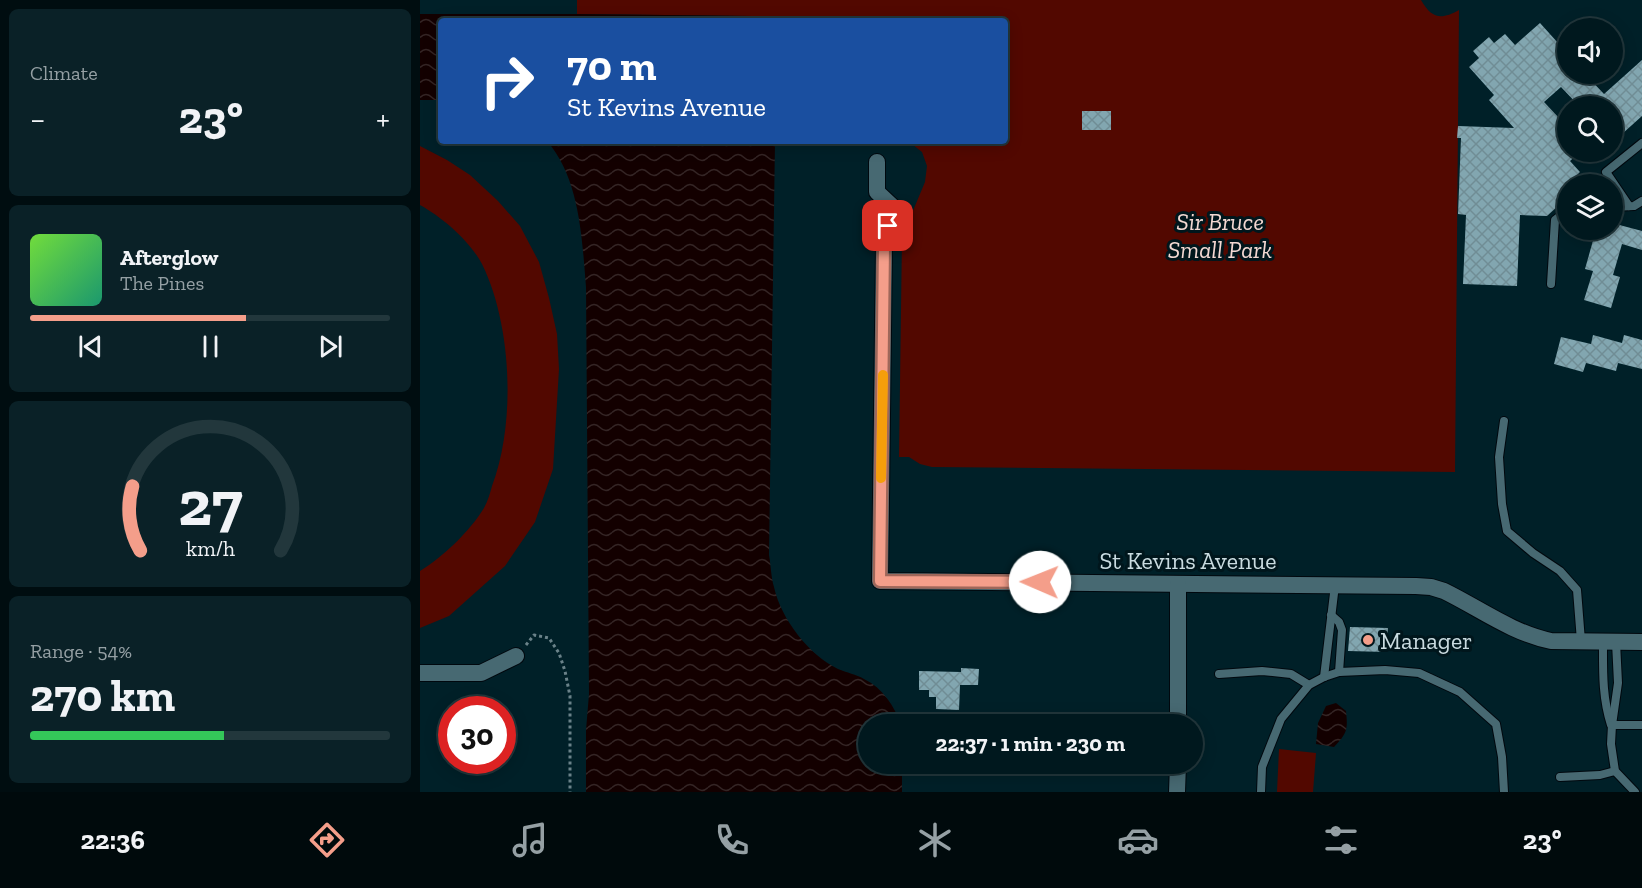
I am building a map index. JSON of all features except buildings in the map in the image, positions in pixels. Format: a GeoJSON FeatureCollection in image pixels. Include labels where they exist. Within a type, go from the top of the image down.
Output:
{"type":"FeatureCollection","features":[{"type":"Feature","properties":{"kind":"street","name":"St Kevins Avenue"},"geometry":{"type":"LineString","coordinates":[[877,162],[877,192],[891,206],[884,245],[880,581],[1431,587],[1526,634],[1551,641],[1642,642]]}},
{"type":"Feature","properties":{"kind":"street"},"geometry":{"type":"LineString","coordinates":[[1178,584],[1178,714]]}},
{"type":"Feature","properties":{"kind":"street"},"geometry":{"type":"LineString","coordinates":[[420,673],[481,673],[516,656]]}},
{"type":"Feature","properties":{"kind":"street"},"geometry":{"type":"LineString","coordinates":[[1177,792],[1178,774]]}},
{"type":"Feature","properties":{"kind":"lane"},"geometry":{"type":"LineString","coordinates":[[1629,206],[1606,172],[1642,143]]}},
{"type":"Feature","properties":{"kind":"lane"},"geometry":{"type":"LineString","coordinates":[[1623,206],[1634,206],[1642,201]]}},
{"type":"Feature","properties":{"kind":"lane"},"geometry":{"type":"LineString","coordinates":[[1551,284],[1555,220],[1557,218]]}},
{"type":"Feature","properties":{"kind":"lane"},"geometry":{"type":"LineString","coordinates":[[1504,422],[1499,457],[1502,504],[1507,531],[1533,553],[1560,571],[1577,590],[1581,641]]}},
{"type":"Feature","properties":{"kind":"lane"},"geometry":{"type":"LineString","coordinates":[[1324,677],[1335,585]]}},
{"type":"Feature","properties":{"kind":"lane"},"geometry":{"type":"LineString","coordinates":[[1331,615],[1339,622],[1342,630],[1339,672]]}},
{"type":"Feature","properties":{"kind":"lane"},"geometry":{"type":"LineString","coordinates":[[1610,642],[1604,690],[1606,709],[1612,725]]}},
{"type":"Feature","properties":{"kind":"lane"},"geometry":{"type":"LineString","coordinates":[[1610,642],[1618,683],[1611,744],[1615,771],[1635,792]]}},
{"type":"Feature","properties":{"kind":"lane"},"geometry":{"type":"LineString","coordinates":[[1261,792],[1262,767],[1281,719],[1309,686],[1324,677],[1339,672],[1385,670],[1419,673],[1460,692],[1496,724],[1502,757],[1504,792]]}},
{"type":"Feature","properties":{"kind":"lane"},"geometry":{"type":"LineString","coordinates":[[1219,674],[1262,671],[1291,674],[1309,686]]}},
{"type":"Feature","properties":{"kind":"lane"},"geometry":{"type":"LineString","coordinates":[[1612,725],[1642,725]]}},
{"type":"Feature","properties":{"kind":"lane"},"geometry":{"type":"LineString","coordinates":[[1560,777],[1600,775],[1615,771]]}},
{"type":"Feature","properties":{"kind":"path"},"geometry":{"type":"LineString","coordinates":[[516,656],[534,634],[549,638],[559,653],[570,696],[570,792]]}},
{"type":"Feature","properties":{"kind":"green space","name":"Sir Bruce Small Park"},"geometry":{"type":"Polygon","coordinates":[[[577,0],[1421,0],[1429,11],[1437,16],[1459,10],[1455,472],[932,467],[920,464],[909,457],[899,457],[902,237],[925,182],[927,166],[922,152],[912,144],[1008,144],[1008,18],[762,18],[577,14],[577,0]]]}},
{"type":"Feature","properties":{"kind":"green space"},"geometry":{"type":"Polygon","coordinates":[[[420,146],[470,175],[520,226],[539,262],[549,298],[557,334],[559,369],[553,469],[535,522],[505,566],[449,616],[420,628],[420,571],[455,543],[471,526],[489,497],[500,461],[505,433],[507,374],[500,316],[482,264],[463,238],[420,205],[420,146]]]}},
{"type":"Feature","properties":{"kind":"green space"},"geometry":{"type":"Polygon","coordinates":[[[1279,749],[1316,753],[1313,792],[1277,792],[1279,749]]]}},
{"type":"Feature","properties":{"kind":"water"},"geometry":{"type":"Polygon","coordinates":[[[420,14],[751,16],[762,18],[438,18],[438,100],[420,100],[420,14]]]}},
{"type":"Feature","properties":{"kind":"water"},"geometry":{"type":"Polygon","coordinates":[[[549,144],[775,144],[769,555],[772,579],[783,611],[807,645],[827,663],[877,687],[891,704],[896,714],[858,714],[858,774],[902,774],[902,792],[586,792],[586,730],[589,694],[586,287],[581,230],[573,191],[566,173],[549,144]]]}},
{"type":"Feature","properties":{"kind":"water"},"geometry":{"type":"Polygon","coordinates":[[[1336,703],[1346,711],[1347,727],[1344,734],[1334,747],[1316,744],[1318,723],[1326,706],[1336,703]]]}},
{"type":"Feature","properties":{"kind":"slow traffic"},"geometry":{"type":"LineString","coordinates":[[881,478],[883,375]]}},
{"type":"Feature","properties":{"kind":"place","name":"Manager"},"geometry":{"type":"Point","coordinates":[1368,640]}},
{"type":"Feature","properties":{"kind":"route"},"geometry":{"type":"LineString","coordinates":[[888,226],[884,245],[880,581],[1040,582]]}}]}
